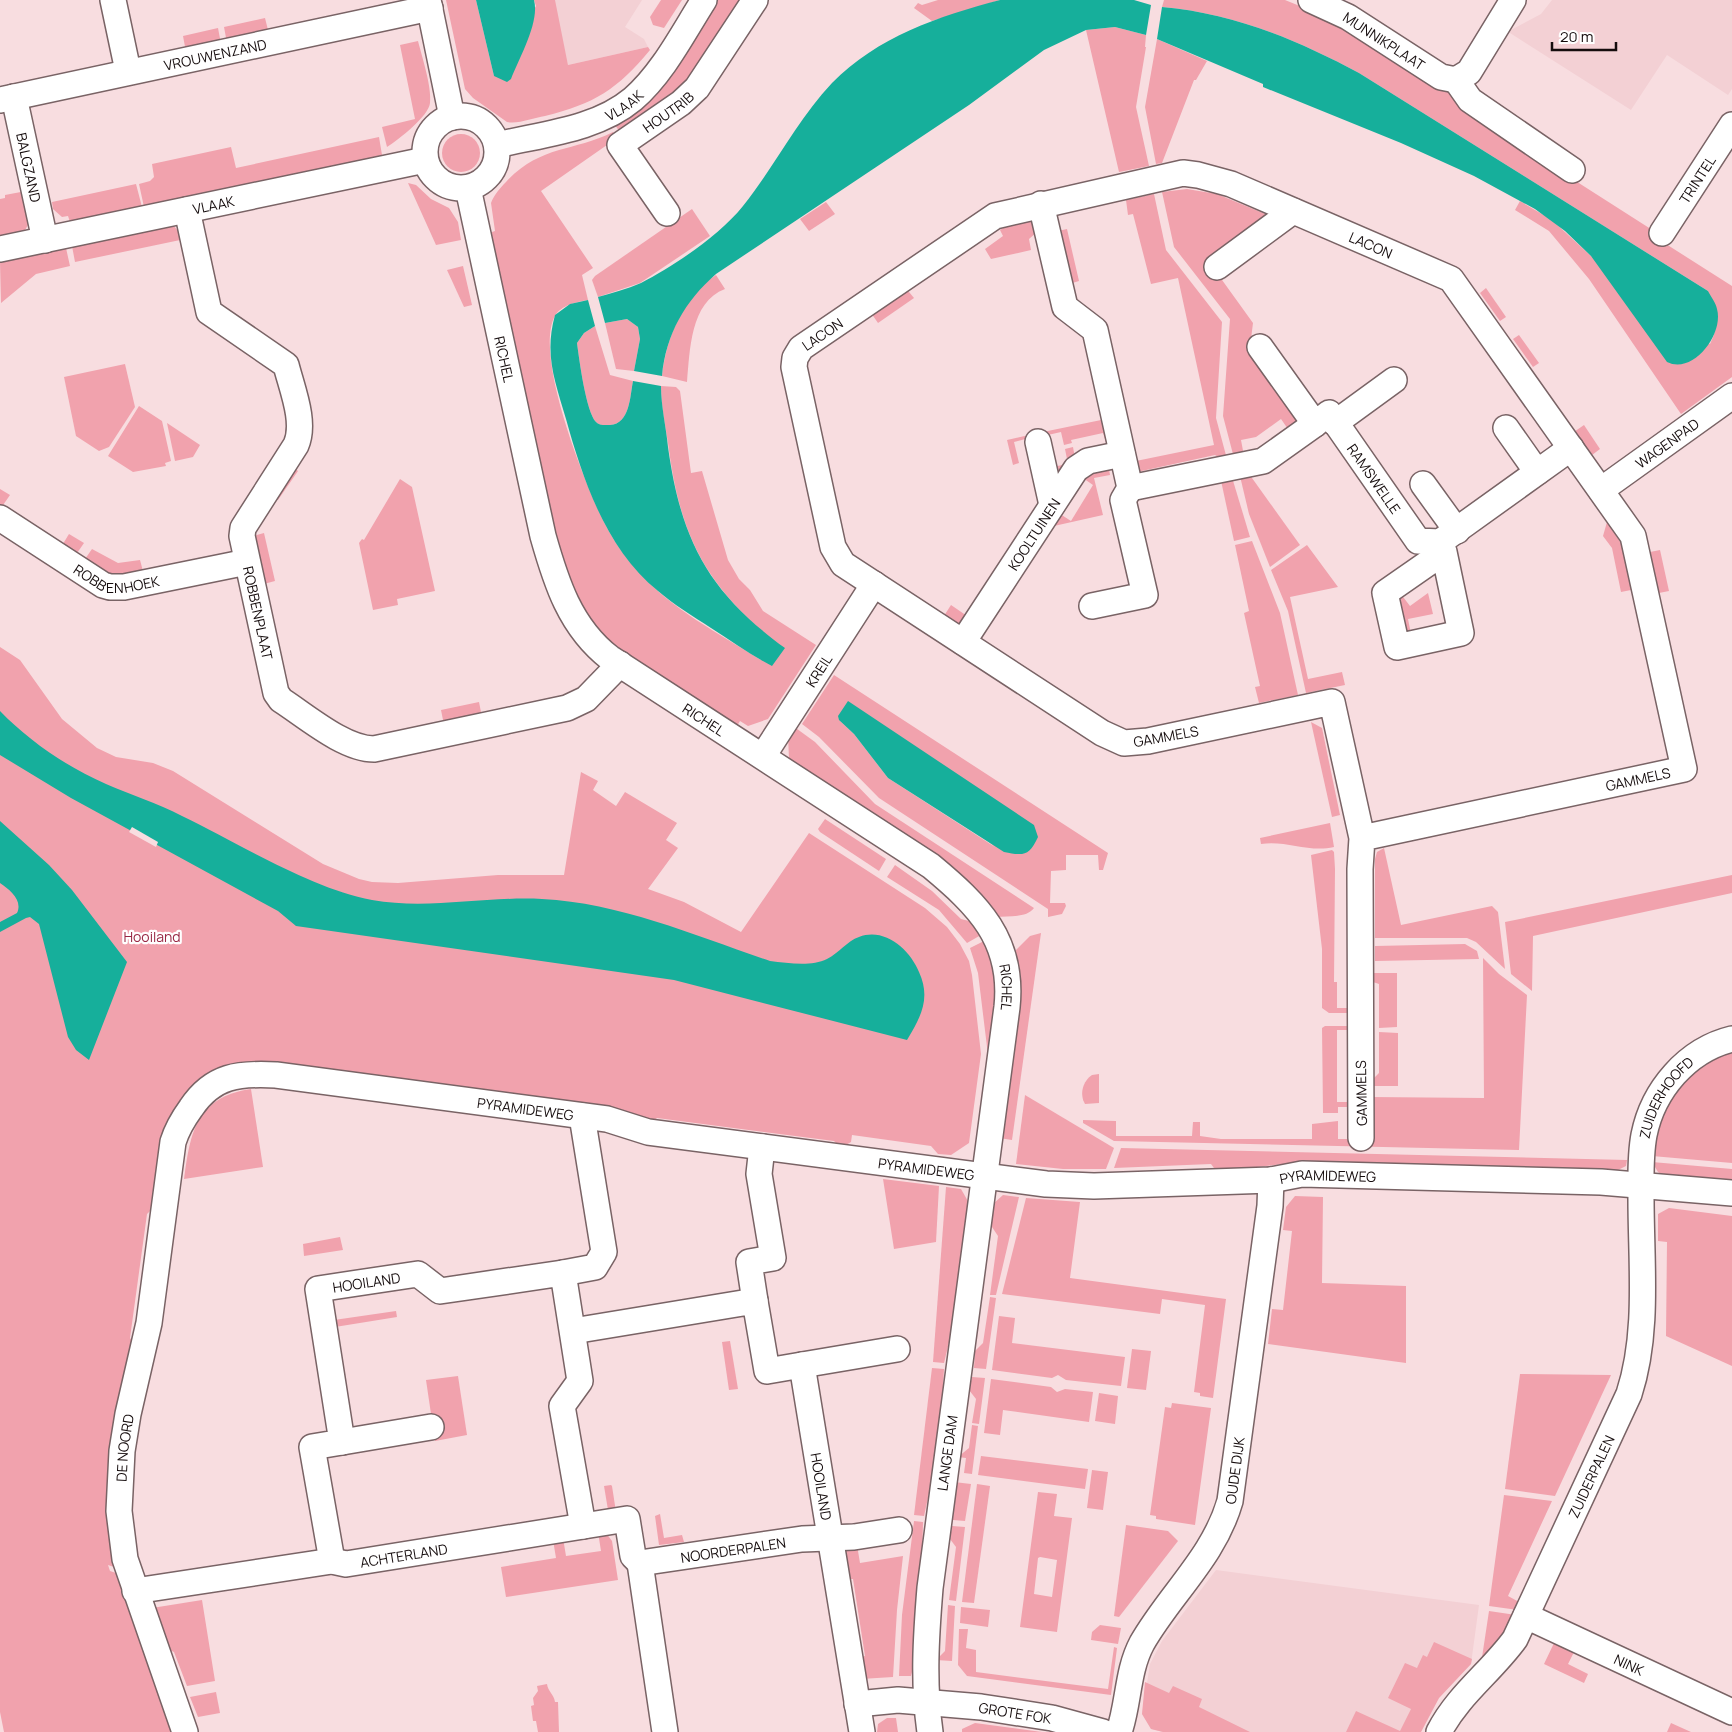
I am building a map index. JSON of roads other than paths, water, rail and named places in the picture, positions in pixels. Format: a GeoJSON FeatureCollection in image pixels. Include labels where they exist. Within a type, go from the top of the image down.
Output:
{"type":"FeatureCollection","features":[{"type":"Feature","properties":{"kind":"street"},"geometry":{"type":"LineString","coordinates":[[113,0],[128,71]]}},
{"type":"Feature","properties":{"kind":"street","name":"VLAAK"},"geometry":{"type":"LineString","coordinates":[[496,145],[588,123],[606,116],[632,99],[658,72],[704,0]]}},
{"type":"Feature","properties":{"kind":"street","name":"HOUTRIB"},"geometry":{"type":"LineString","coordinates":[[667,214],[620,145],[680,103],[697,88],[754,0]]}},
{"type":"Feature","properties":{"kind":"street","name":"MUNNIKPLAAT"},"geometry":{"type":"LineString","coordinates":[[1311,0],[1348,17],[1441,77],[1456,80]]}},
{"type":"Feature","properties":{"kind":"street"},"geometry":{"type":"LineString","coordinates":[[1513,0],[1469,72],[1456,80],[1470,100],[1572,170]]}},
{"type":"Feature","properties":{"kind":"street"},"geometry":{"type":"LineString","coordinates":[[429,4],[452,117]]}},
{"type":"Feature","properties":{"kind":"street","name":"VROUWENZAND"},"geometry":{"type":"LineString","coordinates":[[7,98],[429,4]]}},
{"type":"Feature","properties":{"kind":"street","name":"BALGZAND"},"geometry":{"type":"LineString","coordinates":[[7,98],[45,240]]}},
{"type":"Feature","properties":{"kind":"street"},"geometry":{"type":"LineString","coordinates":[[467,116],[480,121],[491,131],[496,145],[497,159],[491,172],[481,183],[468,188],[449,187],[437,180],[425,160],[425,146],[430,133],[440,122],[452,117],[467,116]]}},
{"type":"Feature","properties":{"kind":"street","name":"TRINTEL"},"geometry":{"type":"LineString","coordinates":[[1662,233],[1732,126]]}},
{"type":"Feature","properties":{"kind":"street","name":"VLAAK"},"geometry":{"type":"LineString","coordinates":[[0,249],[425,160]]}},
{"type":"Feature","properties":{"kind":"street","name":"LACON"},"geometry":{"type":"LineString","coordinates":[[874,584],[844,564],[833,547],[794,367],[797,353],[808,342],[987,220],[1004,212],[1170,176],[1191,174],[1231,184],[1451,280],[1601,490]]}},
{"type":"Feature","properties":{"kind":"street","name":"RICHEL"},"geometry":{"type":"LineString","coordinates":[[468,188],[550,562],[562,596],[578,624],[603,652],[620,664],[931,866],[968,897],[993,932],[1003,956],[1008,996],[984,1176]]}},
{"type":"Feature","properties":{"kind":"street"},"geometry":{"type":"LineString","coordinates":[[1041,204],[1065,307],[1095,330],[1130,488],[1123,500],[1144,595],[1092,606]]}},
{"type":"Feature","properties":{"kind":"street","name":"ROBBENPLAAT"},"geometry":{"type":"LineString","coordinates":[[187,210],[209,312],[286,365],[298,418],[300,433],[296,445],[243,528],[243,544],[276,693],[288,704],[348,744],[362,749],[374,749],[567,708],[586,699],[620,664]]}},
{"type":"Feature","properties":{"kind":"street"},"geometry":{"type":"LineString","coordinates":[[1217,267],[1293,211]]}},
{"type":"Feature","properties":{"kind":"street","name":"RAMSWELLE"},"geometry":{"type":"LineString","coordinates":[[1260,347],[1325,423],[1418,541],[1447,542]]}},
{"type":"Feature","properties":{"kind":"street"},"geometry":{"type":"LineString","coordinates":[[1130,488],[1233,467],[1269,457],[1394,380]]}},
{"type":"Feature","properties":{"kind":"street","name":"WAGENPAD"},"geometry":{"type":"LineString","coordinates":[[1601,490],[1732,396]]}},
{"type":"Feature","properties":{"kind":"street"},"geometry":{"type":"LineString","coordinates":[[1506,428],[1537,472]]}},
{"type":"Feature","properties":{"kind":"street"},"geometry":{"type":"LineString","coordinates":[[1038,442],[1052,505]]}},
{"type":"Feature","properties":{"kind":"street"},"geometry":{"type":"LineString","coordinates":[[1423,484],[1447,542],[1571,448]]}},
{"type":"Feature","properties":{"kind":"street","name":"KOOLTUINEN"},"geometry":{"type":"LineString","coordinates":[[964,642],[1052,505],[1081,464],[1122,454]]}},
{"type":"Feature","properties":{"kind":"street","name":"GAMMELS"},"geometry":{"type":"LineString","coordinates":[[1362,838],[1684,769],[1633,536],[1601,490]]}},
{"type":"Feature","properties":{"kind":"street","name":"ROBBENHOEK"},"geometry":{"type":"LineString","coordinates":[[0,518],[71,565],[110,587],[124,587],[247,562]]}},
{"type":"Feature","properties":{"kind":"street","name":"GAMMELS"},"geometry":{"type":"LineString","coordinates":[[874,584],[1102,733],[1124,743],[1148,741],[1332,702],[1362,838],[1360,869],[1361,1138]]}},
{"type":"Feature","properties":{"kind":"street","name":"KREIL"},"geometry":{"type":"LineString","coordinates":[[762,756],[874,584]]}},
{"type":"Feature","properties":{"kind":"street","name":"ZUIDERHOOFD"},"geometry":{"type":"LineString","coordinates":[[1641,1185],[1640,1167],[1644,1134],[1657,1100],[1668,1082],[1684,1064],[1705,1050],[1732,1039]]}},
{"type":"Feature","properties":{"kind":"street","name":"PYRAMIDEWEG"},"geometry":{"type":"LineString","coordinates":[[171,1158],[178,1127],[199,1096],[215,1083],[232,1076],[252,1074],[276,1075],[607,1119],[648,1132],[1046,1184],[1083,1186],[1271,1180],[1302,1174],[1536,1179],[1732,1193]]}},
{"type":"Feature","properties":{"kind":"street","name":"HOOILAND"},"geometry":{"type":"LineString","coordinates":[[342,1442],[318,1290],[418,1274],[440,1291],[595,1267],[604,1252],[582,1116]]}},
{"type":"Feature","properties":{"kind":"street"},"geometry":{"type":"LineString","coordinates":[[762,1147],[759,1174],[773,1258],[749,1262],[767,1371],[897,1349]]}},
{"type":"Feature","properties":{"kind":"street","name":"DE NOORD"},"geometry":{"type":"LineString","coordinates":[[171,1158],[149,1323],[128,1414],[119,1486],[121,1538],[135,1591],[186,1732]]}},
{"type":"Feature","properties":{"kind":"street","name":"LANGE DAM"},"geometry":{"type":"LineString","coordinates":[[930,1732],[926,1702],[924,1654],[930,1588],[984,1176]]}},
{"type":"Feature","properties":{"kind":"street","name":"OUDE DIJK"},"geometry":{"type":"LineString","coordinates":[[1120,1732],[1125,1716],[1131,1673],[1142,1645],[1165,1608],[1213,1544],[1220,1532],[1230,1501],[1270,1206],[1271,1180]]}},
{"type":"Feature","properties":{"kind":"street","name":"ZUIDERPALEN"},"geometry":{"type":"LineString","coordinates":[[1439,1732],[1448,1714],[1464,1694],[1508,1649],[1526,1616],[1618,1420],[1636,1371],[1641,1329],[1641,1185]]}},
{"type":"Feature","properties":{"kind":"street"},"geometry":{"type":"LineString","coordinates":[[563,1273],[580,1381],[562,1406],[583,1526]]}},
{"type":"Feature","properties":{"kind":"street"},"geometry":{"type":"LineString","coordinates":[[573,1331],[755,1301]]}},
{"type":"Feature","properties":{"kind":"street","name":"HOOILAND"},"geometry":{"type":"LineString","coordinates":[[802,1365],[830,1538],[854,1537],[899,1530]]}},
{"type":"Feature","properties":{"kind":"street"},"geometry":{"type":"LineString","coordinates":[[332,1561],[312,1447],[431,1428]]}},
{"type":"Feature","properties":{"kind":"street","name":"ACHTERLAND"},"geometry":{"type":"LineString","coordinates":[[135,1591],[332,1561],[346,1564],[356,1563],[627,1519],[632,1556],[640,1563]]}},
{"type":"Feature","properties":{"kind":"street"},"geometry":{"type":"LineString","coordinates":[[830,1538],[862,1732]]}},
{"type":"Feature","properties":{"kind":"street","name":"NOORDERPALEN"},"geometry":{"type":"LineString","coordinates":[[640,1563],[802,1539],[830,1538]]}},
{"type":"Feature","properties":{"kind":"street"},"geometry":{"type":"LineString","coordinates":[[640,1563],[665,1732]]}},
{"type":"Feature","properties":{"kind":"street","name":"NINK"},"geometry":{"type":"LineString","coordinates":[[1526,1616],[1732,1712]]}},
{"type":"Feature","properties":{"kind":"street"},"geometry":{"type":"LineString","coordinates":[[857,1704],[898,1700],[926,1702]]}},
{"type":"Feature","properties":{"kind":"street","name":"GROTE FOK"},"geometry":{"type":"LineString","coordinates":[[926,1702],[981,1707],[1052,1718],[1103,1732]]}},
{"type":"Feature","properties":{"kind":"park label","name":"Hooiland"},"geometry":{"type":"Point","coordinates":[152,936]}}]}
